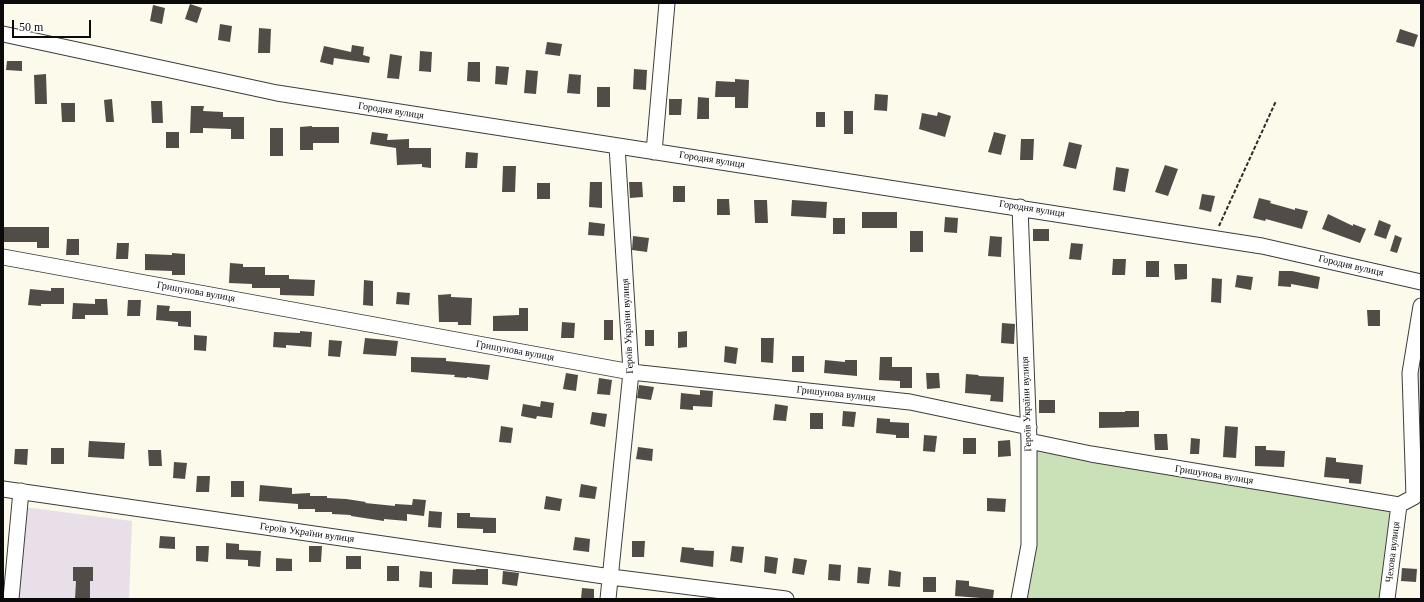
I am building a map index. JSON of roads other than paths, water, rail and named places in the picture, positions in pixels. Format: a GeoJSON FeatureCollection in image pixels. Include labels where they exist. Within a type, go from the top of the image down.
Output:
{"type":"FeatureCollection","features":[{"type":"Feature","properties":{"kind":"street"},"geometry":{"type":"LineString","coordinates":[[654,152],[667,3]]}},
{"type":"Feature","properties":{"kind":"street","name":"Городня вулиця"},"geometry":{"type":"LineString","coordinates":[[3,34],[277,93],[1020,207],[1262,246],[1421,282]]}},
{"type":"Feature","properties":{"kind":"street","name":"Героїв України вулиця"},"geometry":{"type":"LineString","coordinates":[[611,577],[631,372],[617,146]]}},
{"type":"Feature","properties":{"kind":"street","name":"Героїв України вулиця"},"geometry":{"type":"LineString","coordinates":[[1019,599],[1029,545],[1029,434],[1020,207]]}},
{"type":"Feature","properties":{"kind":"street","name":"Гришунова вулиця"},"geometry":{"type":"LineString","coordinates":[[3,257],[631,372],[910,402],[1029,434],[1091,454],[1399,505]]}},
{"type":"Feature","properties":{"kind":"street"},"geometry":{"type":"LineString","coordinates":[[1399,505],[1417,498],[1410,373],[1421,306]]}},
{"type":"Feature","properties":{"kind":"street","name":"Героїв України вулиця"},"geometry":{"type":"LineString","coordinates":[[3,489],[611,577],[786,599]]}},
{"type":"Feature","properties":{"kind":"street"},"geometry":{"type":"LineString","coordinates":[[11,599],[20,491]]}},
{"type":"Feature","properties":{"kind":"street","name":"Чехова вулиця"},"geometry":{"type":"LineString","coordinates":[[1387,599],[1399,505]]}},
{"type":"Feature","properties":{"kind":"street"},"geometry":{"type":"LineString","coordinates":[[608,599],[611,577]]}}]}
